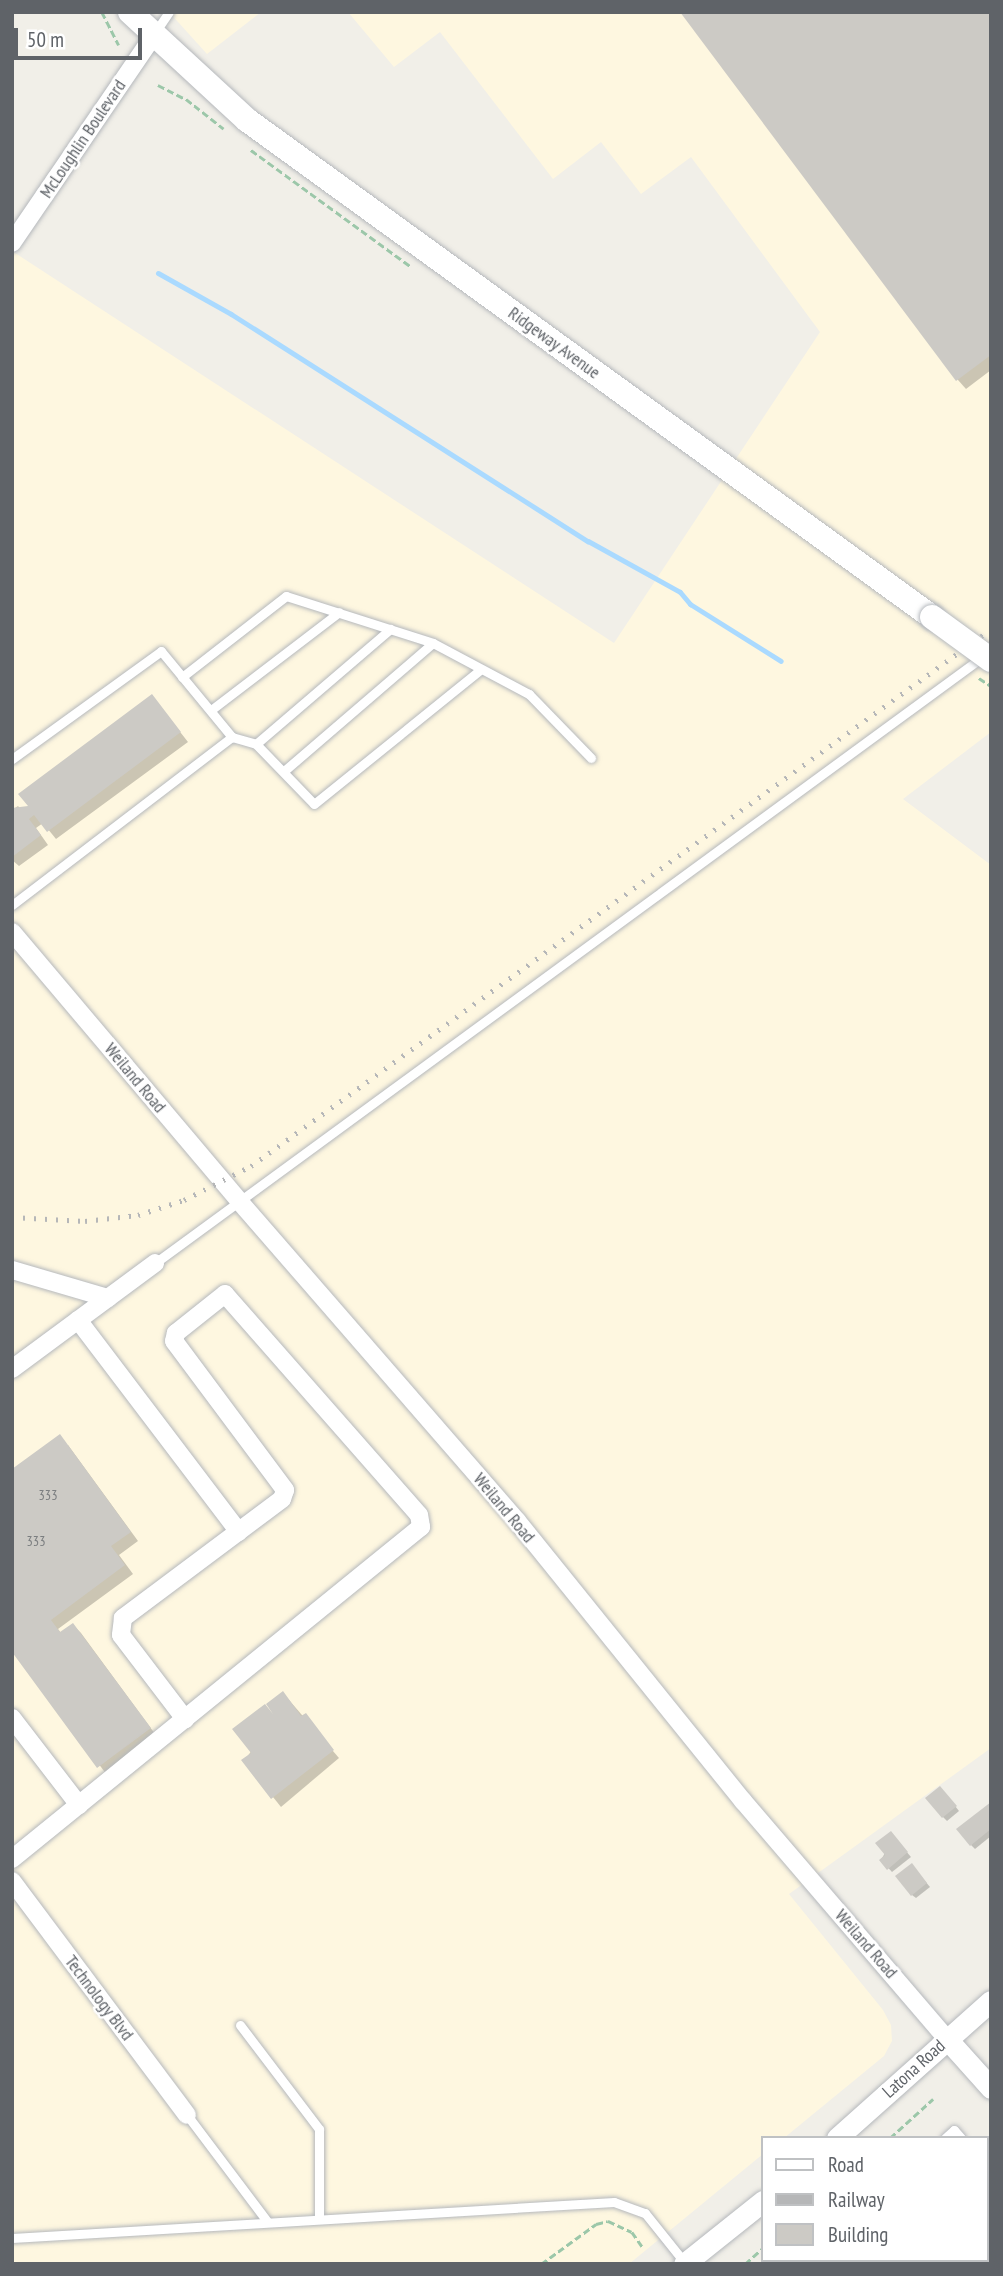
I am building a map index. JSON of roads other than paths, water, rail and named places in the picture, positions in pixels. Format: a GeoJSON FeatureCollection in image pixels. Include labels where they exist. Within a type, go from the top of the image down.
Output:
{"type":"FeatureCollection","features":[{"type":"Feature","properties":{"kind":"main road","name":"Ridgeway Avenue"},"geometry":{"type":"LineString","coordinates":[[131,12],[153,36],[265,133],[991,660]]}},
{"type":"Feature","properties":{"kind":"street","name":"McLoughlin Boulevard"},"geometry":{"type":"LineString","coordinates":[[12,243],[153,36]]}},
{"type":"Feature","properties":{"kind":"street","name":"Weiland Road"},"geometry":{"type":"LineString","coordinates":[[12,932],[239,1202],[517,1521],[743,1801],[991,2088]]}},
{"type":"Feature","properties":{"kind":"street"},"geometry":{"type":"LineString","coordinates":[[12,1369],[155,1263]]}},
{"type":"Feature","properties":{"kind":"street"},"geometry":{"type":"LineString","coordinates":[[12,1270],[108,1298]]}},
{"type":"Feature","properties":{"kind":"street"},"geometry":{"type":"LineString","coordinates":[[12,1859],[421,1527],[419,1515],[229,1296],[222,1294],[176,1333],[174,1341],[285,1490],[282,1499],[123,1618],[120,1625],[121,1635],[184,1719]]}},
{"type":"Feature","properties":{"kind":"street"},"geometry":{"type":"LineString","coordinates":[[78,1320],[239,1531]]}},
{"type":"Feature","properties":{"kind":"street"},"geometry":{"type":"LineString","coordinates":[[12,1718],[79,1805]]}},
{"type":"Feature","properties":{"kind":"street","name":"Technology Blvd"},"geometry":{"type":"LineString","coordinates":[[12,1881],[187,2115]]}},
{"type":"Feature","properties":{"kind":"street","name":"Latona Road"},"geometry":{"type":"LineString","coordinates":[[839,2136],[991,2001]]}},
{"type":"Feature","properties":{"kind":"street"},"geometry":{"type":"LineString","coordinates":[[685,2263],[762,2202]]}},
{"type":"Feature","properties":{"kind":"lane"},"geometry":{"type":"LineString","coordinates":[[153,36],[169,12]]}},
{"type":"Feature","properties":{"kind":"lane"},"geometry":{"type":"LineString","coordinates":[[182,677],[286,596],[433,643],[479,671],[529,694],[591,758]]}},
{"type":"Feature","properties":{"kind":"lane"},"geometry":{"type":"LineString","coordinates":[[211,710],[339,612]]}},
{"type":"Feature","properties":{"kind":"lane"},"geometry":{"type":"LineString","coordinates":[[256,744],[390,629]]}},
{"type":"Feature","properties":{"kind":"lane"},"geometry":{"type":"LineString","coordinates":[[284,771],[433,643]]}},
{"type":"Feature","properties":{"kind":"lane"},"geometry":{"type":"LineString","coordinates":[[155,1263],[991,651]]}},
{"type":"Feature","properties":{"kind":"lane"},"geometry":{"type":"LineString","coordinates":[[12,759],[161,652],[232,737],[256,744],[314,804],[479,671]]}},
{"type":"Feature","properties":{"kind":"lane"},"geometry":{"type":"LineString","coordinates":[[12,905],[232,737]]}},
{"type":"Feature","properties":{"kind":"lane"},"geometry":{"type":"LineString","coordinates":[[240,2025],[319,2129],[319,2218]]}},
{"type":"Feature","properties":{"kind":"lane"},"geometry":{"type":"LineString","coordinates":[[187,2115],[267,2221]]}},
{"type":"Feature","properties":{"kind":"lane"},"geometry":{"type":"LineString","coordinates":[[12,2238],[319,2218],[623,2203],[645,2213],[685,2263]]}},
{"type":"Feature","properties":{"kind":"waterway"},"geometry":{"type":"LineString","coordinates":[[158,273],[231,314],[588,541],[680,592],[690,604],[781,661]]}},
{"type":"Feature","properties":{"kind":"railway"},"geometry":{"type":"LineString","coordinates":[[12,1217],[85,1221],[138,1215],[184,1200],[251,1166],[991,629]]}}]}
